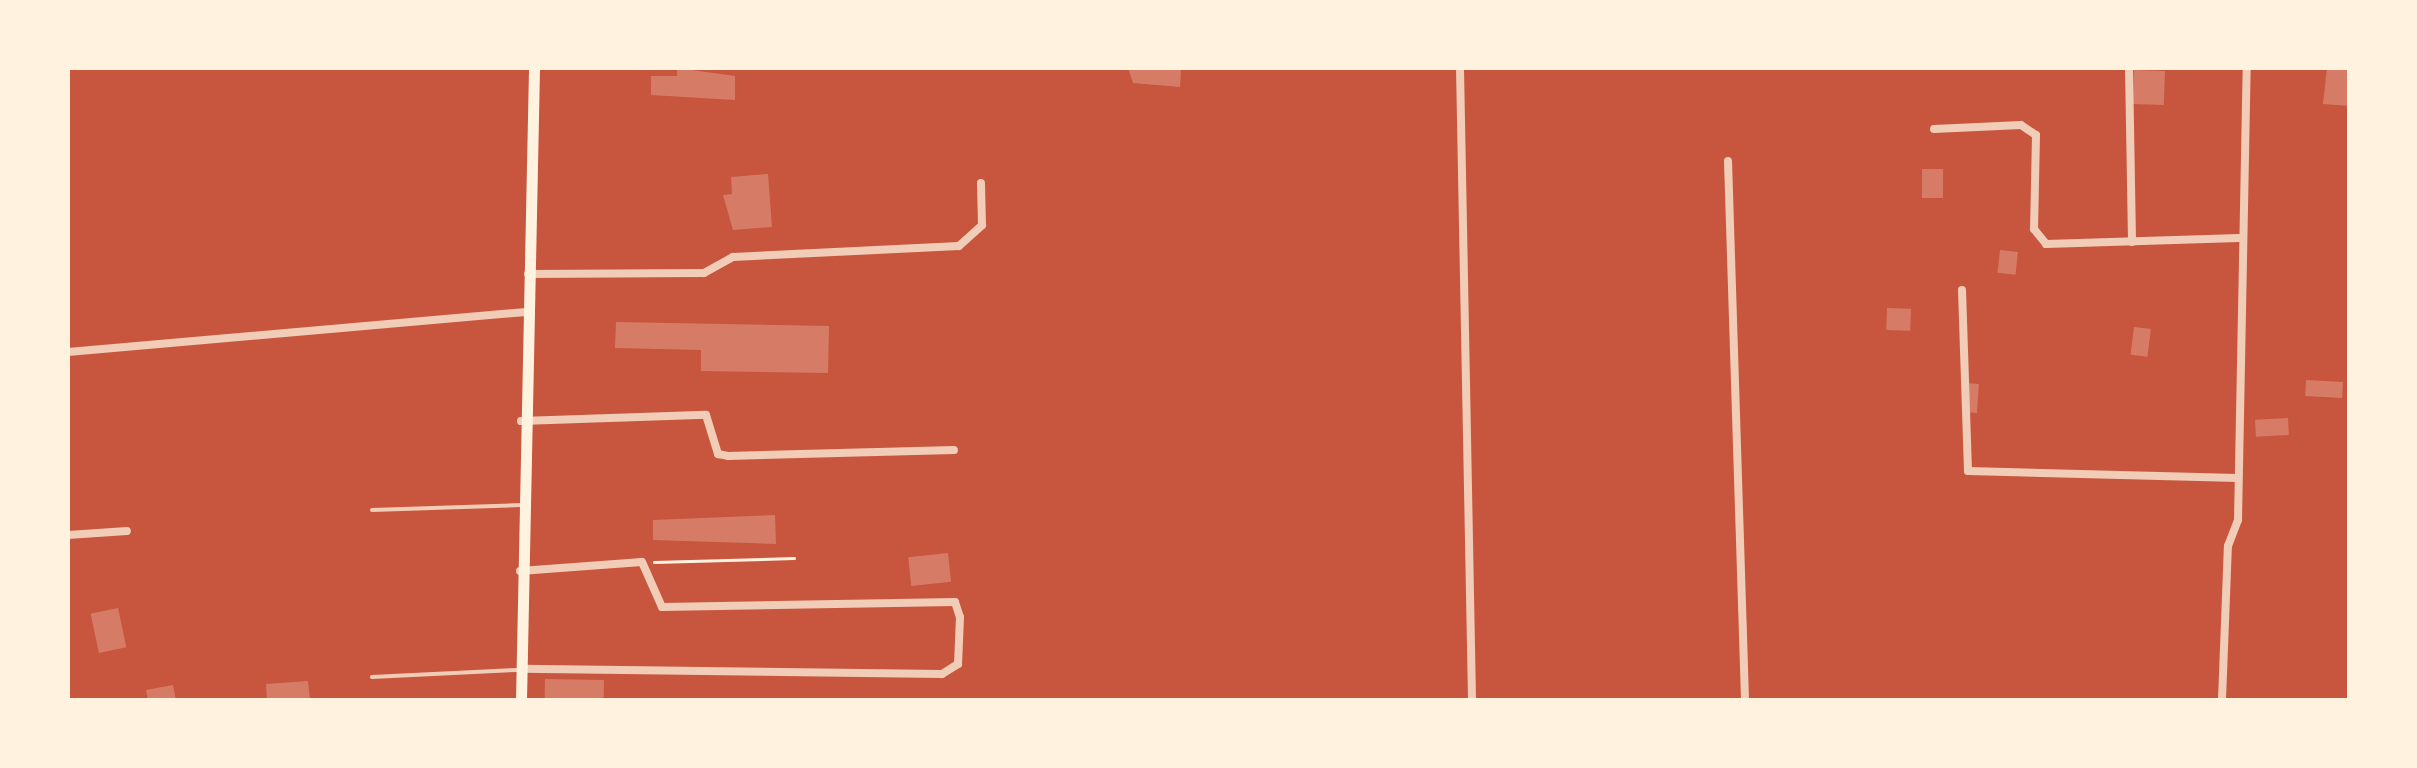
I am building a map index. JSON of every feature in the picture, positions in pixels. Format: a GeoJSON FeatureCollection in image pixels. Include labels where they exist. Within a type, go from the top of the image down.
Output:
{"type":"FeatureCollection","features":[{"type":"Feature","properties":{"kind":"main road"},"geometry":{"type":"LineString","coordinates":[[521,700],[520,421],[529,312],[534,68]]}},
{"type":"Feature","properties":{"kind":"street"},"geometry":{"type":"LineString","coordinates":[[1460,68],[1472,700]]}},
{"type":"Feature","properties":{"kind":"street"},"geometry":{"type":"LineString","coordinates":[[2130,68],[2132,242]]}},
{"type":"Feature","properties":{"kind":"street"},"geometry":{"type":"LineString","coordinates":[[2222,700],[2238,478],[2239,238],[2247,68]]}},
{"type":"Feature","properties":{"kind":"street"},"geometry":{"type":"LineString","coordinates":[[1934,129],[2021,125],[2036,135],[2034,229],[2046,244],[2239,238]]}},
{"type":"Feature","properties":{"kind":"street"},"geometry":{"type":"LineString","coordinates":[[1728,161],[1745,700]]}},
{"type":"Feature","properties":{"kind":"street"},"geometry":{"type":"LineString","coordinates":[[528,274],[704,273],[733,257],[959,246],[982,225],[981,183]]}},
{"type":"Feature","properties":{"kind":"street"},"geometry":{"type":"LineString","coordinates":[[1962,290],[1968,471],[2238,478]]}},
{"type":"Feature","properties":{"kind":"street"},"geometry":{"type":"LineString","coordinates":[[68,352],[529,312]]}},
{"type":"Feature","properties":{"kind":"street"},"geometry":{"type":"LineString","coordinates":[[520,421],[706,414],[718,454],[728,456],[954,450]]}},
{"type":"Feature","properties":{"kind":"street"},"geometry":{"type":"LineString","coordinates":[[68,535],[127,532]]}},
{"type":"Feature","properties":{"kind":"street"},"geometry":{"type":"LineString","coordinates":[[520,571],[642,562],[662,607],[955,602],[960,616],[958,664],[942,674],[521,669]]}},
{"type":"Feature","properties":{"kind":"lane"},"geometry":{"type":"LineString","coordinates":[[372,510],[521,505]]}},
{"type":"Feature","properties":{"kind":"lane"},"geometry":{"type":"LineString","coordinates":[[372,677],[521,669]]}},
{"type":"Feature","properties":{"kind":"path"},"geometry":{"type":"LineString","coordinates":[[642,562],[794,558]]}},
{"type":"Feature","properties":{"kind":"building"},"geometry":{"type":"Polygon","coordinates":[[[677,68],[735,76],[735,100],[651,95],[651,76],[677,76],[677,68]]]}},
{"type":"Feature","properties":{"kind":"building"},"geometry":{"type":"Polygon","coordinates":[[[1128,68],[1181,68],[1180,87],[1133,83],[1128,68]]]}},
{"type":"Feature","properties":{"kind":"building"},"geometry":{"type":"Polygon","coordinates":[[[2327,68],[2350,68],[2350,106],[2323,104],[2327,68]]]}},
{"type":"Feature","properties":{"kind":"building"},"geometry":{"type":"Polygon","coordinates":[[[2134,70],[2165,71],[2164,105],[2133,104],[2134,70]]]}},
{"type":"Feature","properties":{"kind":"building"},"geometry":{"type":"Polygon","coordinates":[[[1922,169],[1943,169],[1943,198],[1922,198],[1922,169]]]}},
{"type":"Feature","properties":{"kind":"building"},"geometry":{"type":"Polygon","coordinates":[[[768,174],[772,227],[733,230],[723,195],[732,194],[731,177],[768,174]]]}},
{"type":"Feature","properties":{"kind":"building"},"geometry":{"type":"Polygon","coordinates":[[[2000,250],[2018,252],[2015,275],[1998,273],[2000,250]]]}},
{"type":"Feature","properties":{"kind":"building"},"geometry":{"type":"Polygon","coordinates":[[[1887,308],[1911,309],[1910,331],[1886,330],[1887,308]]]}},
{"type":"Feature","properties":{"kind":"building"},"geometry":{"type":"Polygon","coordinates":[[[616,322],[829,326],[828,373],[701,371],[701,350],[615,348],[616,322]]]}},
{"type":"Feature","properties":{"kind":"building"},"geometry":{"type":"Polygon","coordinates":[[[2134,327],[2151,329],[2147,357],[2131,355],[2134,327]]]}},
{"type":"Feature","properties":{"kind":"building"},"geometry":{"type":"Polygon","coordinates":[[[2306,380],[2343,382],[2342,398],[2305,396],[2306,380]]]}},
{"type":"Feature","properties":{"kind":"building"},"geometry":{"type":"Polygon","coordinates":[[[1964,383],[1979,384],[1977,413],[1962,412],[1964,383]]]}},
{"type":"Feature","properties":{"kind":"building"},"geometry":{"type":"Polygon","coordinates":[[[2288,418],[2289,435],[2256,437],[2255,420],[2288,418]]]}},
{"type":"Feature","properties":{"kind":"building"},"geometry":{"type":"Polygon","coordinates":[[[775,515],[776,544],[653,540],[653,520],[775,515]]]}},
{"type":"Feature","properties":{"kind":"building"},"geometry":{"type":"Polygon","coordinates":[[[948,553],[951,582],[911,586],[908,557],[948,553]]]}},
{"type":"Feature","properties":{"kind":"building"},"geometry":{"type":"Polygon","coordinates":[[[118,608],[126,647],[99,653],[91,614],[118,608]]]}},
{"type":"Feature","properties":{"kind":"building"},"geometry":{"type":"Polygon","coordinates":[[[545,679],[604,680],[604,700],[545,700],[545,679]]]}},
{"type":"Feature","properties":{"kind":"building"},"geometry":{"type":"Polygon","coordinates":[[[308,681],[310,700],[267,700],[266,684],[308,681]]]}},
{"type":"Feature","properties":{"kind":"building"},"geometry":{"type":"Polygon","coordinates":[[[173,685],[176,700],[148,700],[146,690],[173,685]]]}}]}
